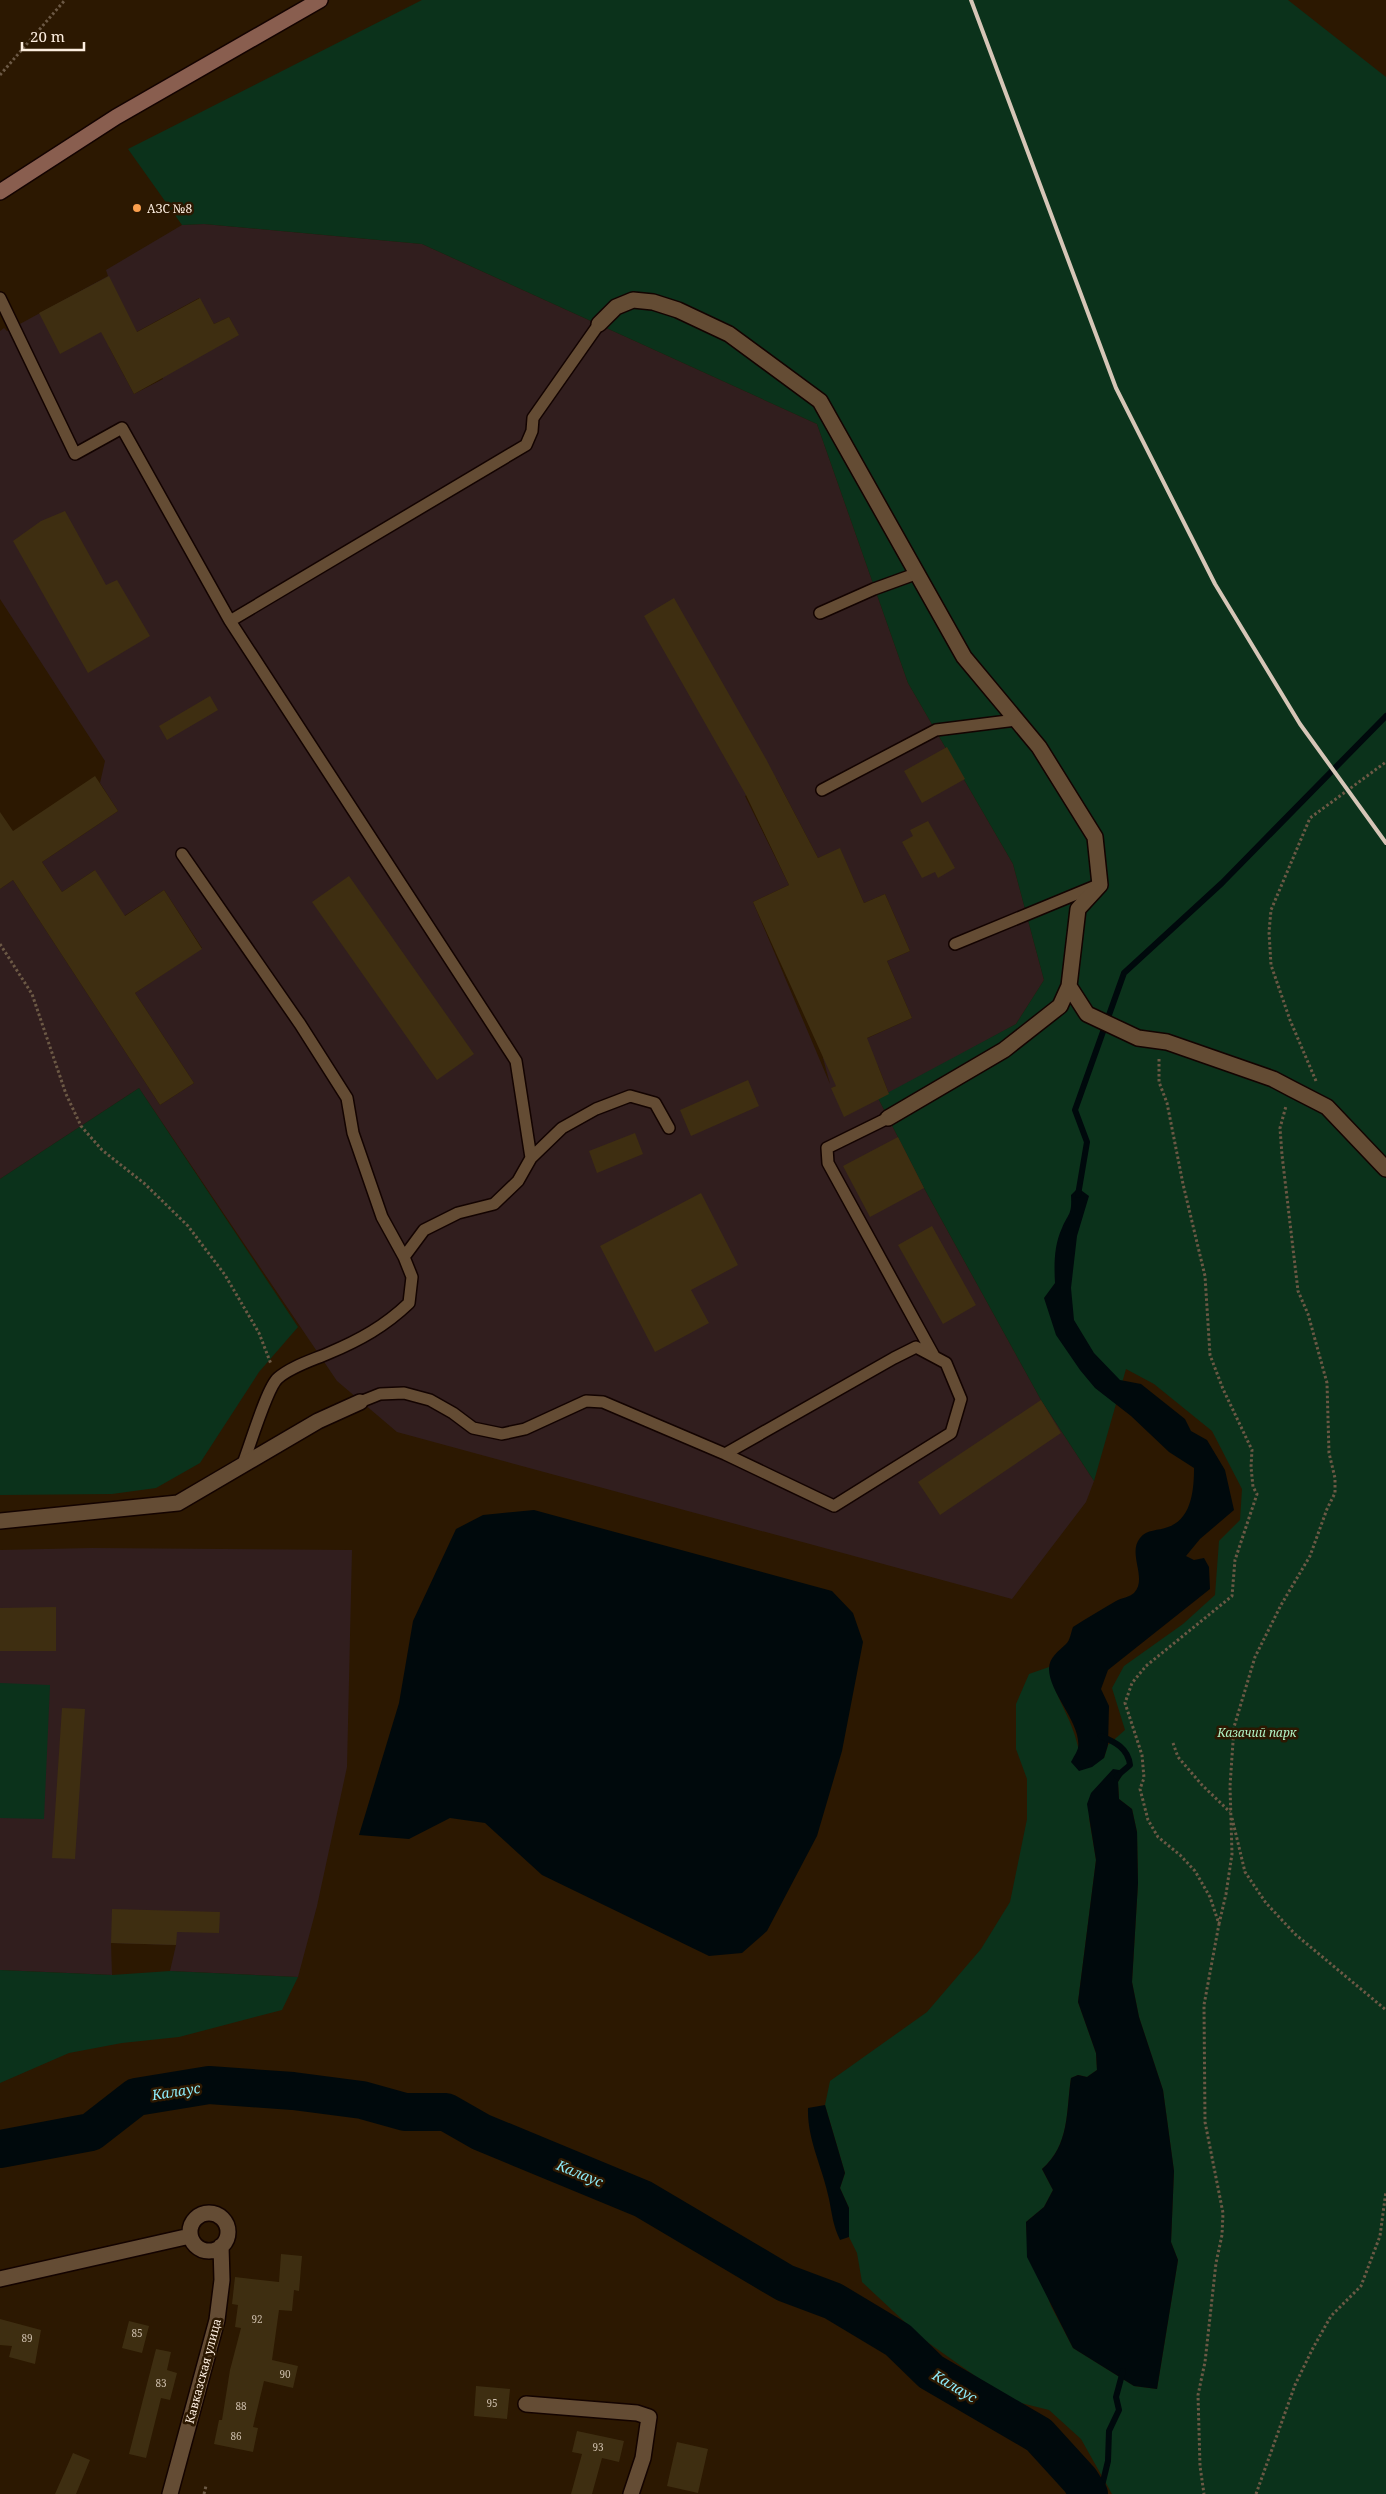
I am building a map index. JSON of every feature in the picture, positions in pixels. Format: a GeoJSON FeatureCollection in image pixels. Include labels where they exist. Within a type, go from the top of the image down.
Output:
{"type":"FeatureCollection","features":[{"type":"Feature","properties":{"kind":"main road"},"geometry":{"type":"LineString","coordinates":[[0,192],[116,117],[320,0]]}},
{"type":"Feature","properties":{"kind":"street"},"geometry":{"type":"LineString","coordinates":[[599,324],[616,307],[633,300],[653,302],[678,310],[730,334],[820,400],[964,657],[1039,747],[1095,837],[1100,885],[1078,909],[1069,986],[1060,1006],[1012,1045],[970,1072],[888,1118]]}},
{"type":"Feature","properties":{"kind":"street"},"geometry":{"type":"LineString","coordinates":[[1069,986],[1086,1014],[1138,1038],[1158,1041],[1273,1079],[1327,1107],[1386,1169]]}},
{"type":"Feature","properties":{"kind":"street"},"geometry":{"type":"LineString","coordinates":[[0,1521],[178,1503],[318,1421],[360,1402]]}},
{"type":"Feature","properties":{"kind":"street"},"geometry":{"type":"LineString","coordinates":[[205,2213],[217,2215],[226,2224],[227,2236],[221,2246],[203,2250],[193,2242],[190,2236],[192,2224],[200,2215],[205,2213]]}},
{"type":"Feature","properties":{"kind":"street"},"geometry":{"type":"LineString","coordinates":[[0,2279],[190,2236]]}},
{"type":"Feature","properties":{"kind":"street","name":"Кавказская улица"},"geometry":{"type":"LineString","coordinates":[[170,2494],[217,2320],[222,2280],[221,2246]]}},
{"type":"Feature","properties":{"kind":"street"},"geometry":{"type":"LineString","coordinates":[[526,2404],[638,2413],[649,2417],[643,2458],[632,2494]]}},
{"type":"Feature","properties":{"kind":"lane"},"geometry":{"type":"LineString","coordinates":[[0,298],[75,454],[122,428],[230,620],[516,1061],[531,1158]]}},
{"type":"Feature","properties":{"kind":"lane"},"geometry":{"type":"LineString","coordinates":[[230,620],[526,445],[532,431],[533,418],[599,324]]}},
{"type":"Feature","properties":{"kind":"lane"},"geometry":{"type":"LineString","coordinates":[[820,613],[874,588],[918,573]]}},
{"type":"Feature","properties":{"kind":"lane"},"geometry":{"type":"LineString","coordinates":[[822,790],[936,730],[1016,720]]}},
{"type":"Feature","properties":{"kind":"lane"},"geometry":{"type":"LineString","coordinates":[[182,854],[300,1024],[347,1098],[353,1133],[382,1217],[404,1257],[412,1277],[410,1303],[391,1320],[363,1338],[300,1365],[277,1379],[242,1466]]}},
{"type":"Feature","properties":{"kind":"lane"},"geometry":{"type":"LineString","coordinates":[[955,944],[1100,885]]}},
{"type":"Feature","properties":{"kind":"lane"},"geometry":{"type":"LineString","coordinates":[[404,1257],[424,1230],[458,1213],[494,1204],[518,1181],[531,1158],[562,1128],[596,1109],[630,1096],[656,1103],[669,1128]]}},
{"type":"Feature","properties":{"kind":"lane"},"geometry":{"type":"LineString","coordinates":[[888,1118],[827,1148],[828,1163],[934,1356]]}},
{"type":"Feature","properties":{"kind":"lane"},"geometry":{"type":"LineString","coordinates":[[360,1402],[380,1394],[404,1393],[430,1400],[454,1413],[473,1428],[502,1434],[525,1429],[586,1401],[603,1402],[725,1454],[834,1506],[951,1433],[961,1399],[946,1363],[916,1348],[894,1358],[725,1454]]}},
{"type":"Feature","properties":{"kind":"path"},"geometry":{"type":"LineString","coordinates":[[0,75],[66,0]]}},
{"type":"Feature","properties":{"kind":"path"},"geometry":{"type":"LineString","coordinates":[[1327,1107],[1290,1020],[1271,966],[1269,932],[1271,910],[1310,818],[1386,762]]}},
{"type":"Feature","properties":{"kind":"path"},"geometry":{"type":"LineString","coordinates":[[0,944],[32,994],[66,1094],[81,1126],[102,1150],[145,1184],[188,1226],[225,1275],[259,1332],[277,1379]]}},
{"type":"Feature","properties":{"kind":"path"},"geometry":{"type":"LineString","coordinates":[[1158,1041],[1159,1082],[1167,1103],[1183,1184],[1205,1276],[1210,1355],[1223,1389],[1252,1450],[1251,1467],[1253,1487],[1256,1494],[1235,1560],[1232,1596],[1146,1666],[1132,1683],[1125,1703],[1142,1756],[1144,1778],[1140,1789],[1148,1820],[1158,1837],[1180,1854],[1195,1871],[1210,1897],[1219,1924]]}},
{"type":"Feature","properties":{"kind":"path"},"geometry":{"type":"LineString","coordinates":[[1204,2494],[1200,2466],[1198,2395],[1205,2362],[1216,2263],[1222,2235],[1223,2213],[1205,2122],[1204,2005],[1232,1854],[1230,1811],[1234,1728],[1256,1657],[1280,1605],[1310,1556],[1327,1509],[1335,1493],[1335,1478],[1329,1453],[1327,1383],[1308,1314],[1298,1291],[1282,1155],[1280,1128],[1292,1089]]}},
{"type":"Feature","properties":{"kind":"path"},"geometry":{"type":"LineString","coordinates":[[1173,1743],[1178,1757],[1202,1785],[1230,1811],[1245,1872],[1266,1903],[1296,1934],[1386,2010]]}},
{"type":"Feature","properties":{"kind":"path"},"geometry":{"type":"LineString","coordinates":[[1256,2494],[1263,2469],[1281,2428],[1295,2385],[1313,2348],[1331,2316],[1362,2286],[1380,2236],[1386,2191]]}},
{"type":"Feature","properties":{"kind":"path"},"geometry":{"type":"LineString","coordinates":[[204,2494],[206,2486]]}},
{"type":"Feature","properties":{"kind":"shaded area"},"geometry":{"type":"Polygon","coordinates":[[[204,224],[422,244],[817,424],[908,683],[1013,864],[1044,980],[1016,1024],[889,1094],[878,1066],[832,1088],[878,1098],[924,1188],[1041,1400],[1094,1481],[1086,1502],[1012,1599],[397,1432],[337,1381],[139,1088],[0,1179],[0,889],[13,880],[160,1105],[194,1083],[135,993],[202,948],[164,890],[95,935],[95,870],[62,892],[42,862],[118,811],[100,783],[105,761],[0,599],[0,331],[4,328],[7,331],[108,276],[106,270],[182,225],[204,224]],[[199,298],[109,347],[134,394],[163,379],[157,369],[238,335],[229,317],[214,324],[199,298]],[[776,778],[745,796],[789,885],[753,902],[830,1084],[823,1058],[912,1018],[887,961],[910,951],[885,894],[864,903],[840,849],[818,858],[776,778]]]}},
{"type":"Feature","properties":{"kind":"shaded area"},"geometry":{"type":"Polygon","coordinates":[[[1078,1188],[1089,1196],[1077,1236],[1071,1288],[1074,1320],[1094,1353],[1120,1380],[1141,1384],[1185,1419],[1191,1431],[1207,1440],[1225,1470],[1234,1510],[1200,1539],[1186,1556],[1194,1560],[1204,1558],[1209,1567],[1210,1589],[1108,1670],[1101,1689],[1109,1706],[1108,1745],[1104,1758],[1092,1767],[1079,1771],[1071,1762],[1078,1748],[1078,1739],[1071,1719],[1050,1678],[1049,1665],[1055,1655],[1067,1643],[1073,1627],[1116,1601],[1134,1593],[1138,1587],[1139,1580],[1136,1558],[1137,1544],[1146,1533],[1168,1527],[1182,1517],[1187,1510],[1192,1494],[1194,1468],[1169,1452],[1131,1416],[1095,1388],[1056,1335],[1044,1298],[1055,1283],[1057,1241],[1070,1210],[1071,1195],[1078,1188]]]}},
{"type":"Feature","properties":{"kind":"shaded area"},"geometry":{"type":"Polygon","coordinates":[[[534,1510],[832,1591],[853,1613],[863,1642],[842,1751],[817,1836],[767,1931],[742,1953],[709,1956],[542,1875],[485,1823],[450,1818],[409,1839],[359,1835],[399,1703],[413,1621],[456,1529],[483,1515],[534,1510]]]}},
{"type":"Feature","properties":{"kind":"shaded area"},"geometry":{"type":"Polygon","coordinates":[[[92,1548],[352,1550],[347,1767],[317,1906],[298,1977],[170,1971],[176,1945],[111,1943],[112,1975],[0,1970],[0,1550],[92,1548]]]}},
{"type":"Feature","properties":{"kind":"shaded area"},"geometry":{"type":"Polygon","coordinates":[[[1113,1769],[1125,1771],[1118,1782],[1119,1799],[1132,1809],[1137,1832],[1138,1883],[1132,1982],[1139,2017],[1163,2090],[1174,2171],[1171,2242],[1178,2260],[1157,2389],[1134,2386],[1073,2348],[1027,2257],[1026,2222],[1044,2207],[1053,2190],[1042,2169],[1051,2160],[1062,2138],[1067,2115],[1071,2078],[1078,2075],[1087,2077],[1097,2070],[1096,2053],[1078,2002],[1096,1860],[1087,1804],[1091,1793],[1113,1769]]]}},
{"type":"Feature","properties":{"kind":"shaded area"},"geometry":{"type":"Polygon","coordinates":[[[825,2105],[845,2173],[840,2188],[849,2208],[849,2237],[840,2240],[834,2225],[808,2120],[808,2108],[825,2105]]]}},
{"type":"Feature","properties":{"kind":"green space","name":"Казачий парк"},"geometry":{"type":"Polygon","coordinates":[[[422,0],[1288,0],[1386,77],[1386,2494],[1112,2494],[1081,2439],[1049,2410],[1009,2400],[923,2339],[862,2282],[857,2253],[849,2237],[849,2208],[840,2188],[845,2173],[825,2105],[830,2081],[927,2012],[981,1949],[1010,1902],[1027,1819],[1027,1779],[1016,1749],[1016,1704],[1029,1674],[1049,1667],[1054,1687],[1072,1726],[1078,1747],[1104,1758],[1108,1745],[1125,1730],[1112,1688],[1124,1666],[1183,1624],[1215,1595],[1219,1541],[1240,1520],[1242,1489],[1212,1431],[1154,1384],[1126,1369],[1094,1481],[1041,1400],[924,1188],[878,1098],[1016,1024],[1044,980],[1013,864],[908,683],[817,424],[422,244],[204,224],[182,225],[128,149],[422,0]],[[1124,1771],[1089,1818],[1096,1860],[1078,2002],[1096,2053],[1097,2070],[1087,2077],[1078,2075],[1071,2078],[1062,2139],[1051,2160],[1042,2169],[1053,2190],[1044,2207],[1026,2222],[1027,2237],[1051,2306],[1073,2348],[1134,2386],[1157,2389],[1178,2260],[1171,2242],[1174,2171],[1163,2090],[1139,2017],[1132,1982],[1138,1883],[1137,1832],[1132,1809],[1119,1799],[1118,1782],[1124,1771]]]}},
{"type":"Feature","properties":{"kind":"green space"},"geometry":{"type":"Polygon","coordinates":[[[139,1088],[298,1327],[259,1372],[200,1463],[156,1488],[112,1494],[0,1495],[0,1179],[139,1088]]]}},
{"type":"Feature","properties":{"kind":"green space"},"geometry":{"type":"Polygon","coordinates":[[[0,1683],[50,1685],[44,1819],[0,1818],[0,1683]]]}},
{"type":"Feature","properties":{"kind":"green space"},"geometry":{"type":"Polygon","coordinates":[[[0,1970],[112,1975],[170,1971],[298,1977],[282,2010],[179,2037],[122,2043],[69,2053],[0,2083],[0,1970]]]}},
{"type":"Feature","properties":{"kind":"building"},"geometry":{"type":"Polygon","coordinates":[[[109,276],[137,332],[200,298],[214,324],[229,317],[239,335],[134,394],[101,332],[60,354],[39,313],[109,276]]]}},
{"type":"Feature","properties":{"kind":"building"},"geometry":{"type":"Polygon","coordinates":[[[65,511],[106,585],[117,580],[150,636],[88,673],[13,541],[41,521],[65,511]]]}},
{"type":"Feature","properties":{"kind":"building"},"geometry":{"type":"Polygon","coordinates":[[[674,598],[766,759],[818,858],[840,848],[864,903],[885,894],[910,951],[887,961],[912,1018],[867,1038],[889,1094],[844,1117],[831,1088],[836,1086],[753,902],[789,885],[746,795],[644,616],[674,598]]]}},
{"type":"Feature","properties":{"kind":"building"},"geometry":{"type":"Polygon","coordinates":[[[210,696],[218,710],[167,740],[159,726],[210,696]]]}},
{"type":"Feature","properties":{"kind":"building"},"geometry":{"type":"Polygon","coordinates":[[[947,747],[965,779],[922,803],[904,771],[947,747]]]}},
{"type":"Feature","properties":{"kind":"building"},"geometry":{"type":"Polygon","coordinates":[[[95,776],[118,811],[42,862],[62,892],[95,870],[125,916],[164,890],[202,949],[135,993],[194,1083],[160,1105],[13,880],[0,889],[0,812],[13,831],[95,776]]]}},
{"type":"Feature","properties":{"kind":"building"},"geometry":{"type":"Polygon","coordinates":[[[928,821],[955,868],[938,878],[935,872],[922,878],[902,842],[913,836],[910,830],[928,821]]]}},
{"type":"Feature","properties":{"kind":"building"},"geometry":{"type":"Polygon","coordinates":[[[349,876],[474,1054],[437,1080],[312,902],[349,876]]]}},
{"type":"Feature","properties":{"kind":"building"},"geometry":{"type":"Polygon","coordinates":[[[748,1080],[759,1106],[691,1136],[680,1110],[748,1080]]]}},
{"type":"Feature","properties":{"kind":"building"},"geometry":{"type":"Polygon","coordinates":[[[635,1133],[643,1154],[597,1173],[589,1151],[635,1133]]]}},
{"type":"Feature","properties":{"kind":"building"},"geometry":{"type":"Polygon","coordinates":[[[898,1137],[924,1188],[870,1217],[843,1166],[898,1137]]]}},
{"type":"Feature","properties":{"kind":"building"},"geometry":{"type":"Polygon","coordinates":[[[701,1193],[738,1265],[691,1290],[709,1323],[655,1352],[600,1246],[701,1193]]]}},
{"type":"Feature","properties":{"kind":"building"},"geometry":{"type":"Polygon","coordinates":[[[932,1226],[976,1305],[943,1324],[898,1245],[932,1226]]]}},
{"type":"Feature","properties":{"kind":"building"},"geometry":{"type":"Polygon","coordinates":[[[1041,1400],[1061,1433],[940,1515],[918,1482],[1041,1400]]]}},
{"type":"Feature","properties":{"kind":"building"},"geometry":{"type":"Polygon","coordinates":[[[56,1607],[56,1651],[0,1651],[0,1608],[56,1607]]]}},
{"type":"Feature","properties":{"kind":"building"},"geometry":{"type":"Polygon","coordinates":[[[62,1708],[85,1709],[75,1859],[52,1858],[62,1708]]]}},
{"type":"Feature","properties":{"kind":"building"},"geometry":{"type":"Polygon","coordinates":[[[112,1909],[220,1912],[219,1933],[177,1932],[176,1945],[111,1943],[112,1909]]]}},
{"type":"Feature","properties":{"kind":"building"},"geometry":{"type":"Polygon","coordinates":[[[281,2254],[302,2256],[299,2291],[294,2290],[292,2311],[279,2310],[272,2360],[298,2366],[293,2388],[264,2381],[253,2427],[258,2428],[253,2452],[214,2444],[219,2420],[222,2420],[230,2370],[241,2328],[235,2327],[238,2305],[232,2304],[235,2277],[279,2282],[281,2254]]]}},
{"type":"Feature","properties":{"kind":"building"},"geometry":{"type":"Polygon","coordinates":[[[0,2319],[41,2330],[35,2364],[9,2357],[12,2346],[0,2345],[0,2319]]]}},
{"type":"Feature","properties":{"kind":"building"},"geometry":{"type":"Polygon","coordinates":[[[129,2321],[149,2326],[142,2353],[122,2348],[129,2321]]]}},
{"type":"Feature","properties":{"kind":"building"},"geometry":{"type":"Polygon","coordinates":[[[156,2349],[171,2352],[167,2370],[177,2373],[170,2400],[161,2398],[146,2458],[129,2454],[156,2349]]]}},
{"type":"Feature","properties":{"kind":"building"},"geometry":{"type":"Polygon","coordinates":[[[476,2386],[510,2389],[507,2419],[474,2416],[476,2386]]]}},
{"type":"Feature","properties":{"kind":"building"},"geometry":{"type":"Polygon","coordinates":[[[577,2431],[624,2441],[619,2462],[602,2458],[592,2494],[571,2494],[582,2454],[572,2452],[577,2431]]]}},
{"type":"Feature","properties":{"kind":"building"},"geometry":{"type":"Polygon","coordinates":[[[677,2442],[708,2449],[698,2493],[667,2486],[677,2442]]]}},
{"type":"Feature","properties":{"kind":"building"},"geometry":{"type":"Polygon","coordinates":[[[73,2453],[90,2460],[76,2494],[55,2494],[73,2453]]]}},
{"type":"Feature","properties":{"kind":"waterway"},"geometry":{"type":"LineString","coordinates":[[1078,1195],[1087,1142],[1075,1110],[1124,973],[1222,883],[1386,716]]}},
{"type":"Feature","properties":{"kind":"waterway"},"geometry":{"type":"LineString","coordinates":[[1101,1736],[1120,1746],[1127,1754],[1130,1765],[1117,1776]]}},
{"type":"Feature","properties":{"kind":"waterway","name":"Калаус"},"geometry":{"type":"LineString","coordinates":[[0,2149],[91,2132],[136,2097],[209,2085],[293,2091],[362,2100],[405,2112],[446,2112],[481,2132],[643,2199],[785,2283],[833,2301],[898,2340],[931,2372],[1039,2435],[1080,2480],[1089,2494]]}},
{"type":"Feature","properties":{"kind":"waterway"},"geometry":{"type":"LineString","coordinates":[[1100,2494],[1108,2461],[1109,2431],[1119,2410],[1116,2397],[1123,2371]]}},
{"type":"Feature","properties":{"kind":"railway"},"geometry":{"type":"LineString","coordinates":[[971,0],[1116,388],[1215,584],[1300,724],[1386,843]]}},
{"type":"Feature","properties":{"kind":"place","name":"АЗС №8"},"geometry":{"type":"Point","coordinates":[137,208]}}]}
